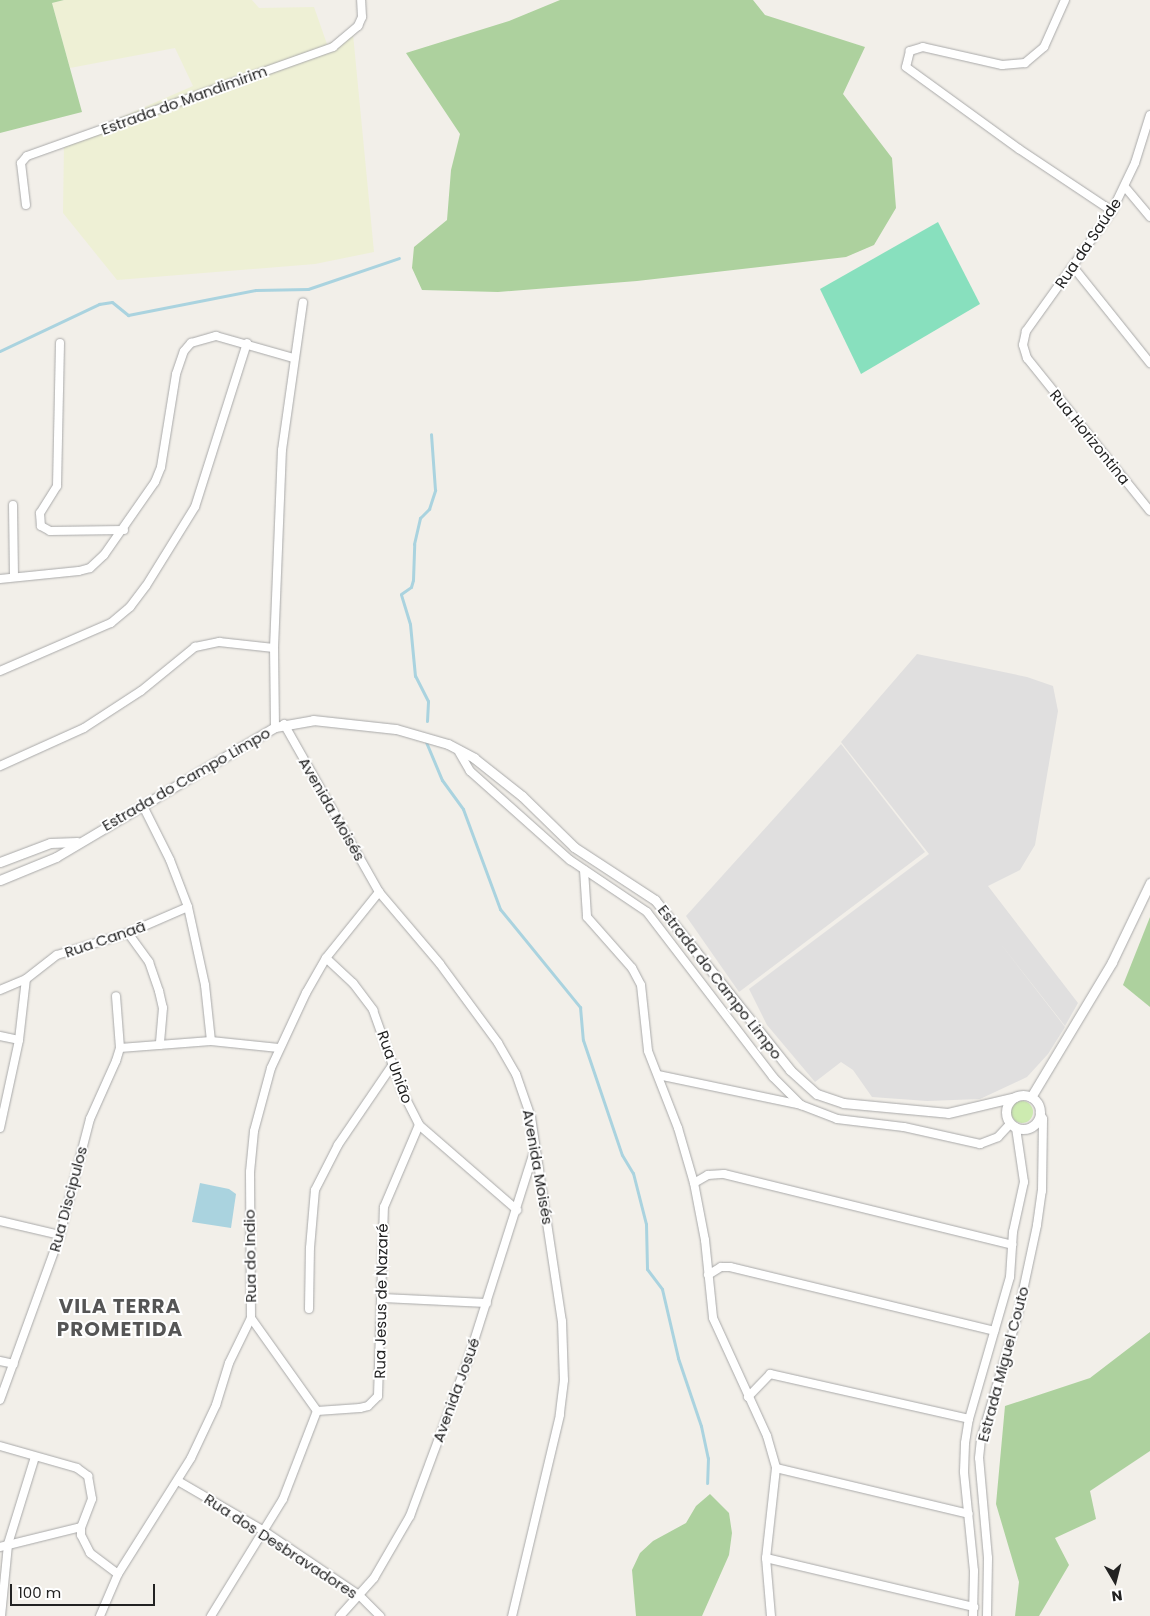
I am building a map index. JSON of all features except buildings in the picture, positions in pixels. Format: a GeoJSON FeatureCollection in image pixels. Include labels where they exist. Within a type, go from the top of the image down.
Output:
{"type":"FeatureCollection","features":[{"type":"Feature","properties":{"kind":"street","name":"Estrada do Mandimirim"},"geometry":{"type":"LineString","coordinates":[[26,205],[21,163],[27,156],[334,47],[358,26],[362,17],[361,0]]}},
{"type":"Feature","properties":{"kind":"street"},"geometry":{"type":"LineString","coordinates":[[1066,0],[1044,47],[1025,63],[1002,65],[923,46],[910,50],[906,67],[1019,149],[1112,211]]}},
{"type":"Feature","properties":{"kind":"street","name":"Rua da Saúde"},"geometry":{"type":"LineString","coordinates":[[1030,363],[1022,345],[1026,331],[1074,268],[1112,211],[1125,187],[1150,115]]}},
{"type":"Feature","properties":{"kind":"street"},"geometry":{"type":"LineString","coordinates":[[1125,187],[1150,216]]}},
{"type":"Feature","properties":{"kind":"street"},"geometry":{"type":"LineString","coordinates":[[1074,268],[1150,363]]}},
{"type":"Feature","properties":{"kind":"street"},"geometry":{"type":"LineString","coordinates":[[279,725],[274,648],[282,450],[293,358],[303,302]]}},
{"type":"Feature","properties":{"kind":"street"},"geometry":{"type":"LineString","coordinates":[[0,579],[14,576],[51,575],[90,568],[124,530],[161,467],[176,374],[184,351],[203,338],[216,336],[247,343],[293,358]]}},
{"type":"Feature","properties":{"kind":"street"},"geometry":{"type":"LineString","coordinates":[[60,343],[57,486],[40,513],[40,526],[54,531],[124,530]]}},
{"type":"Feature","properties":{"kind":"street"},"geometry":{"type":"LineString","coordinates":[[0,671],[111,623],[130,607],[146,586],[195,507],[247,343]]}},
{"type":"Feature","properties":{"kind":"street","name":"Rua Horizontina"},"geometry":{"type":"LineString","coordinates":[[1030,363],[1150,511]]}},
{"type":"Feature","properties":{"kind":"street"},"geometry":{"type":"LineString","coordinates":[[13,505],[14,576]]}},
{"type":"Feature","properties":{"kind":"street"},"geometry":{"type":"LineString","coordinates":[[0,766],[84,728],[142,691],[195,647],[219,642],[274,648]]}},
{"type":"Feature","properties":{"kind":"street","name":"Estrada do Campo Limpo"},"geometry":{"type":"LineString","coordinates":[[0,880],[56,857],[77,842],[143,806],[279,725],[313,720],[396,729],[440,741],[474,758],[495,774],[574,847],[655,900],[790,1070],[817,1094],[843,1103],[948,1113],[1015,1097]]}},
{"type":"Feature","properties":{"kind":"street","name":"Avenida Moisés"},"geometry":{"type":"LineString","coordinates":[[279,725],[379,892],[440,964],[498,1043],[526,1097],[536,1145],[562,1321],[564,1380],[560,1415],[512,1616]]}},
{"type":"Feature","properties":{"kind":"street"},"geometry":{"type":"LineString","coordinates":[[459,752],[470,771],[584,870],[647,912],[772,1076],[802,1105]]}},
{"type":"Feature","properties":{"kind":"street"},"geometry":{"type":"LineString","coordinates":[[143,806],[170,860],[188,907],[205,985],[210,1041]]}},
{"type":"Feature","properties":{"kind":"street","name":"Estrada do Campo Limpo"},"geometry":{"type":"LineString","coordinates":[[0,862],[50,843],[77,842]]}},
{"type":"Feature","properties":{"kind":"street"},"geometry":{"type":"LineString","coordinates":[[584,870],[587,917],[632,968],[641,985],[648,1051],[678,1128],[694,1183],[713,1318],[767,1436],[776,1468],[766,1558],[771,1616]]}},
{"type":"Feature","properties":{"kind":"street"},"geometry":{"type":"LineString","coordinates":[[1031,1097],[1112,962],[1150,884]]}},
{"type":"Feature","properties":{"kind":"street","name":"Rua do Indio"},"geometry":{"type":"LineString","coordinates":[[100,1616],[118,1574],[153,1513],[178,1480],[210,1420],[229,1363],[251,1318],[249,1220],[254,1131],[262,1097],[279,1048],[326,958],[379,892]]}},
{"type":"Feature","properties":{"kind":"street","name":"Rua Canaã"},"geometry":{"type":"LineString","coordinates":[[0,990],[26,979],[56,955],[128,933],[188,907]]}},
{"type":"Feature","properties":{"kind":"street"},"geometry":{"type":"LineString","coordinates":[[128,933],[149,962],[160,991],[163,1008],[160,1045]]}},
{"type":"Feature","properties":{"kind":"street","name":"Rua União"},"geometry":{"type":"LineString","coordinates":[[326,958],[358,988],[374,1010],[393,1064],[419,1125],[517,1210]]}},
{"type":"Feature","properties":{"kind":"street"},"geometry":{"type":"LineString","coordinates":[[0,1128],[19,1040],[26,979]]}},
{"type":"Feature","properties":{"kind":"street","name":"Rua Discipulos"},"geometry":{"type":"LineString","coordinates":[[0,1400],[60,1235],[84,1137],[120,1048],[116,996]]}},
{"type":"Feature","properties":{"kind":"street"},"geometry":{"type":"LineString","coordinates":[[0,1036],[19,1040]]}},
{"type":"Feature","properties":{"kind":"street"},"geometry":{"type":"LineString","coordinates":[[120,1048],[210,1041],[279,1048]]}},
{"type":"Feature","properties":{"kind":"street"},"geometry":{"type":"LineString","coordinates":[[310,1309],[311,1213],[315,1190],[344,1137],[393,1064]]}},
{"type":"Feature","properties":{"kind":"street"},"geometry":{"type":"LineString","coordinates":[[658,1075],[802,1105],[837,1119],[904,1127],[980,1144],[998,1137],[1013,1126]]}},
{"type":"Feature","properties":{"kind":"street"},"geometry":{"type":"LineString","coordinates":[[973,1616],[973,1558],[964,1464],[969,1419],[1010,1277],[1012,1245],[1024,1174],[1013,1126],[1005,1111],[1015,1097],[1031,1097],[1039,1105],[1040,1113],[1035,1126],[1024,1130],[1013,1126]]}},
{"type":"Feature","properties":{"kind":"street","name":"Estrada Miguel Couto"},"geometry":{"type":"LineString","coordinates":[[987,1616],[988,1558],[980,1448],[1018,1314],[1037,1225],[1043,1182],[1043,1119],[1040,1113]]}},
{"type":"Feature","properties":{"kind":"street","name":"Rua Jesus de Nazaré"},"geometry":{"type":"LineString","coordinates":[[316,1411],[360,1408],[368,1406],[378,1396],[384,1207],[419,1125]]}},
{"type":"Feature","properties":{"kind":"street","name":"Avenida Josué"},"geometry":{"type":"LineString","coordinates":[[340,1616],[359,1595],[393,1550],[410,1516],[486,1303],[536,1145]]}},
{"type":"Feature","properties":{"kind":"street"},"geometry":{"type":"LineString","coordinates":[[694,1183],[708,1175],[724,1174],[1012,1245]]}},
{"type":"Feature","properties":{"kind":"street"},"geometry":{"type":"LineString","coordinates":[[0,1221],[60,1235]]}},
{"type":"Feature","properties":{"kind":"street"},"geometry":{"type":"LineString","coordinates":[[708,1274],[721,1267],[730,1267],[994,1331]]}},
{"type":"Feature","properties":{"kind":"street"},"geometry":{"type":"LineString","coordinates":[[382,1298],[486,1303]]}},
{"type":"Feature","properties":{"kind":"street"},"geometry":{"type":"LineString","coordinates":[[211,1616],[283,1499],[316,1411],[251,1318]]}},
{"type":"Feature","properties":{"kind":"street"},"geometry":{"type":"LineString","coordinates":[[0,1361],[14,1364]]}},
{"type":"Feature","properties":{"kind":"street"},"geometry":{"type":"LineString","coordinates":[[748,1397],[770,1374],[969,1419]]}},
{"type":"Feature","properties":{"kind":"street"},"geometry":{"type":"LineString","coordinates":[[0,1446],[84,1472],[93,1488],[80,1527],[84,1544],[90,1553],[118,1574]]}},
{"type":"Feature","properties":{"kind":"street"},"geometry":{"type":"LineString","coordinates":[[0,1616],[8,1544],[35,1457]]}},
{"type":"Feature","properties":{"kind":"street"},"geometry":{"type":"LineString","coordinates":[[776,1468],[970,1514]]}},
{"type":"Feature","properties":{"kind":"street","name":"Rua dos Desbravadores"},"geometry":{"type":"LineString","coordinates":[[178,1480],[264,1532],[359,1595],[380,1616]]}},
{"type":"Feature","properties":{"kind":"street"},"geometry":{"type":"LineString","coordinates":[[0,1547],[80,1527]]}},
{"type":"Feature","properties":{"kind":"street"},"geometry":{"type":"LineString","coordinates":[[766,1558],[974,1607]]}},
{"type":"Feature","properties":{"kind":"street"},"geometry":{"type":"LineString","coordinates":[[973,1558],[988,1558]]}},
{"type":"Feature","properties":{"kind":"shaded area"},"geometry":{"type":"Polygon","coordinates":[[[917,654],[1027,677],[1053,686],[1058,711],[1035,845],[1020,870],[988,886],[1078,1003],[1065,1026],[1000,943],[1065,1027],[1048,1054],[1027,1077],[980,1099],[927,1101],[872,1097],[853,1070],[841,1062],[815,1082],[767,1025],[749,989],[929,854],[841,742],[917,654]]]}},
{"type":"Feature","properties":{"kind":"shaded area"},"geometry":{"type":"Polygon","coordinates":[[[841,744],[925,852],[739,992],[686,916],[841,744]]]}},
{"type":"Feature","properties":{"kind":"green space"},"geometry":{"type":"Polygon","coordinates":[[[0,0],[64,0],[52,3],[82,112],[0,133],[0,0]]]}},
{"type":"Feature","properties":{"kind":"green space"},"geometry":{"type":"Polygon","coordinates":[[[64,0],[252,0],[259,8],[314,7],[327,44],[353,34],[374,252],[315,264],[117,280],[63,213],[64,142],[193,86],[175,48],[70,68],[52,3],[64,0]]]}},
{"type":"Feature","properties":{"kind":"green space"},"geometry":{"type":"Polygon","coordinates":[[[560,0],[753,0],[765,15],[865,47],[843,94],[892,158],[896,208],[874,245],[846,257],[637,281],[498,292],[422,290],[412,268],[414,247],[447,220],[451,170],[460,134],[406,53],[509,21],[560,0]]]}},
{"type":"Feature","properties":{"kind":"green space"},"geometry":{"type":"Polygon","coordinates":[[[938,222],[980,304],[861,374],[820,289],[938,222]]]}},
{"type":"Feature","properties":{"kind":"green space"},"geometry":{"type":"Polygon","coordinates":[[[1150,917],[1150,1007],[1123,985],[1150,917]]]}},
{"type":"Feature","properties":{"kind":"green space"},"geometry":{"type":"Polygon","coordinates":[[[1022,1101],[1030,1104],[1033,1112],[1030,1120],[1022,1123],[1014,1120],[1011,1112],[1014,1104],[1022,1101]]]}},
{"type":"Feature","properties":{"kind":"green space"},"geometry":{"type":"Polygon","coordinates":[[[1150,1332],[1150,1451],[1090,1491],[1096,1519],[1055,1538],[1069,1565],[1039,1616],[1015,1616],[1019,1582],[996,1504],[1005,1406],[1090,1378],[1150,1332]]]}},
{"type":"Feature","properties":{"kind":"green space"},"geometry":{"type":"Polygon","coordinates":[[[710,1494],[729,1513],[732,1533],[729,1555],[702,1616],[636,1616],[632,1570],[640,1553],[653,1541],[686,1523],[696,1506],[710,1494]]]}},
{"type":"Feature","properties":{"kind":"water"},"geometry":{"type":"Polygon","coordinates":[[[200,1183],[229,1189],[236,1194],[231,1228],[192,1222],[200,1183]]]}},
{"type":"Feature","properties":{"kind":"waterway"},"geometry":{"type":"LineString","coordinates":[[0,351],[99,304],[112,302],[128,315],[256,290],[308,289],[399,258]]}},
{"type":"Feature","properties":{"kind":"waterway"},"geometry":{"type":"LineString","coordinates":[[427,721],[428,701],[415,676],[410,624],[401,594],[411,587],[413,580],[414,544],[420,518],[429,509],[435,490],[431,434]]}},
{"type":"Feature","properties":{"kind":"waterway"},"geometry":{"type":"LineString","coordinates":[[426,742],[442,780],[463,809],[500,909],[580,1007],[583,1040],[622,1155],[633,1173],[646,1224],[647,1269],[662,1289],[678,1358],[701,1426],[708,1458],[707,1483]]}},
{"type":"Feature","properties":{"kind":"district","name":"VILA TERRA PROMETIDA"},"geometry":{"type":"Point","coordinates":[120,1318]}}]}
